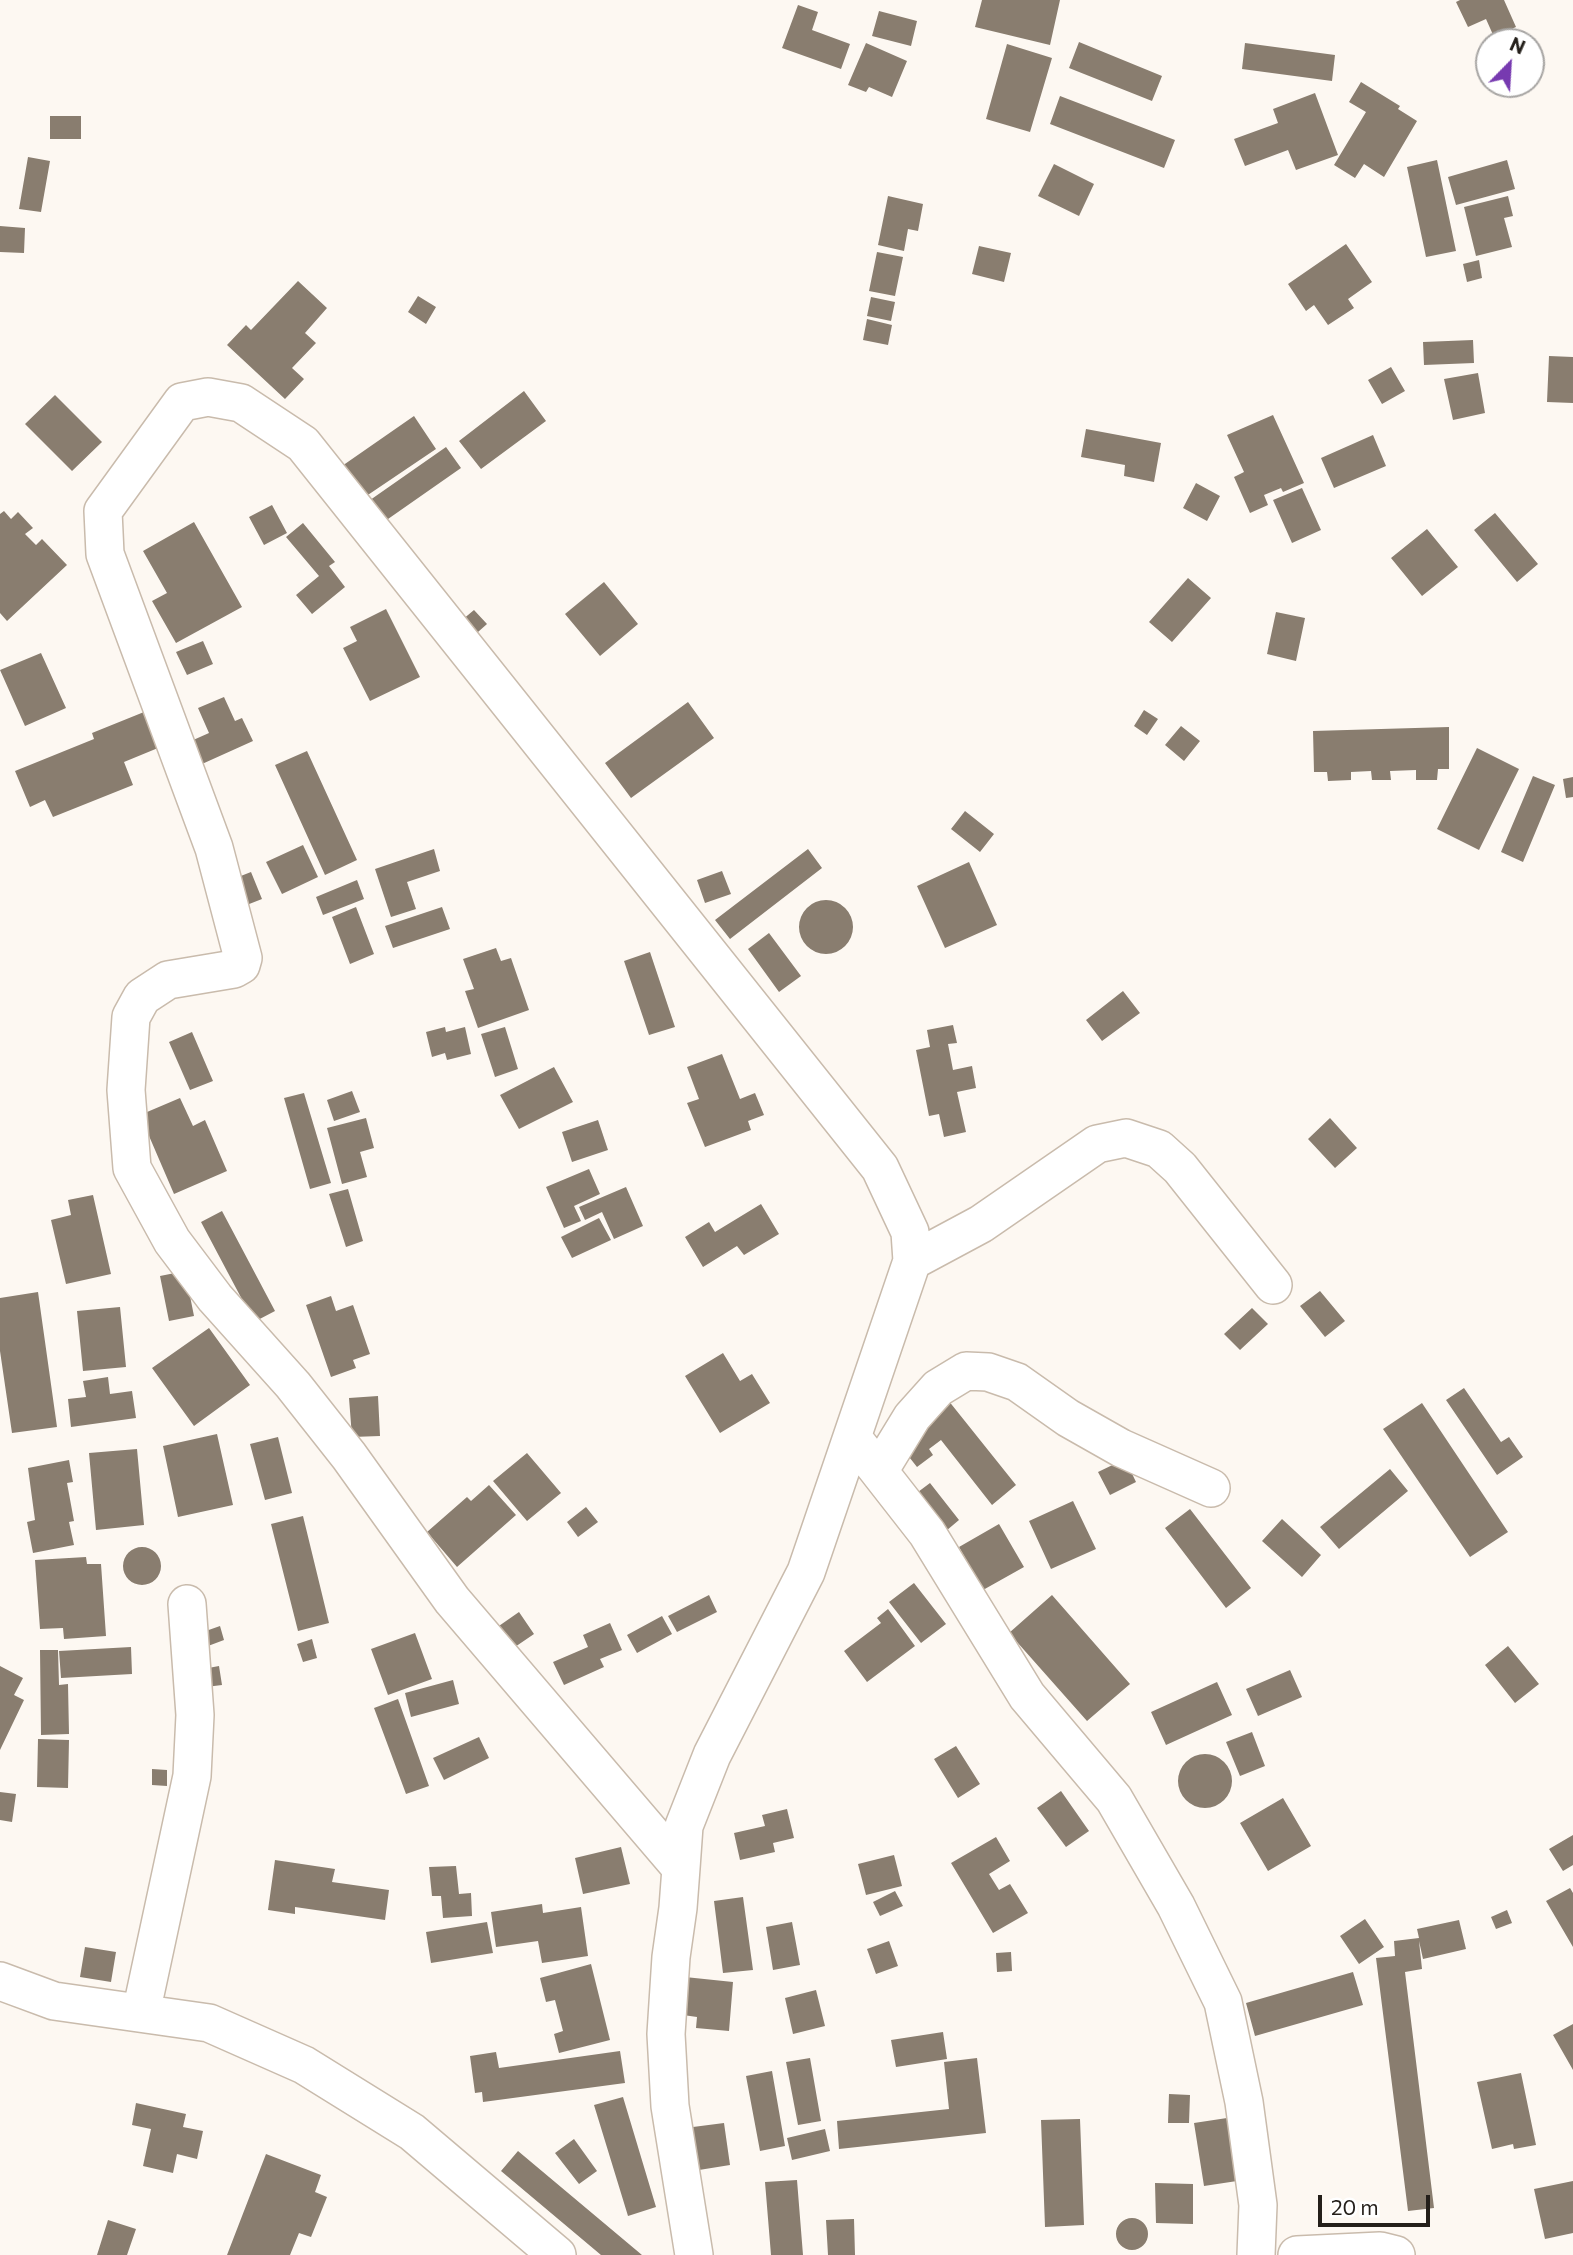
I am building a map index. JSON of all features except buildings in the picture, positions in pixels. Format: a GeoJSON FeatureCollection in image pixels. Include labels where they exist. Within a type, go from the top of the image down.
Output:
{"type":"FeatureCollection","features":[{"type":"Feature","properties":{"kind":"street"},"geometry":{"type":"LineString","coordinates":[[681,1868],[452,1600],[349,1456],[293,1385],[215,1298],[172,1241],[132,1168],[126,1090],[131,1017],[142,997],[168,980],[234,969],[241,965],[243,958],[214,848],[105,554],[103,511],[182,402],[208,397],[241,403],[303,444],[880,1168],[910,1231],[912,1261],[806,1573],[712,1755],[684,1826],[681,1868],[666,2034],[670,2106],[694,2255]]}},
{"type":"Feature","properties":{"kind":"street"},"geometry":{"type":"LineString","coordinates":[[912,1261],[981,1224],[1097,1144],[1126,1138],[1159,1149],[1180,1168],[1273,1285]]}},
{"type":"Feature","properties":{"kind":"street"},"geometry":{"type":"LineString","coordinates":[[879,1471],[912,1417],[938,1388],[967,1371],[988,1373],[1017,1382],[1069,1418],[1121,1448],[1211,1488]]}},
{"type":"Feature","properties":{"kind":"street"},"geometry":{"type":"LineString","coordinates":[[852,1437],[927,1534],[1027,1696],[1114,1800],[1176,1906],[1223,2002],[1244,2102],[1258,2205],[1256,2255]]}},
{"type":"Feature","properties":{"kind":"street"},"geometry":{"type":"LineString","coordinates":[[141,2013],[192,1776],[195,1716],[187,1604]]}},
{"type":"Feature","properties":{"kind":"street"},"geometry":{"type":"LineString","coordinates":[[0,1980],[54,2001],[209,2023],[304,2065],[412,2132],[557,2255]]}},
{"type":"Feature","properties":{"kind":"street"},"geometry":{"type":"LineString","coordinates":[[1297,2255],[1380,2250],[1396,2255]]}}]}
